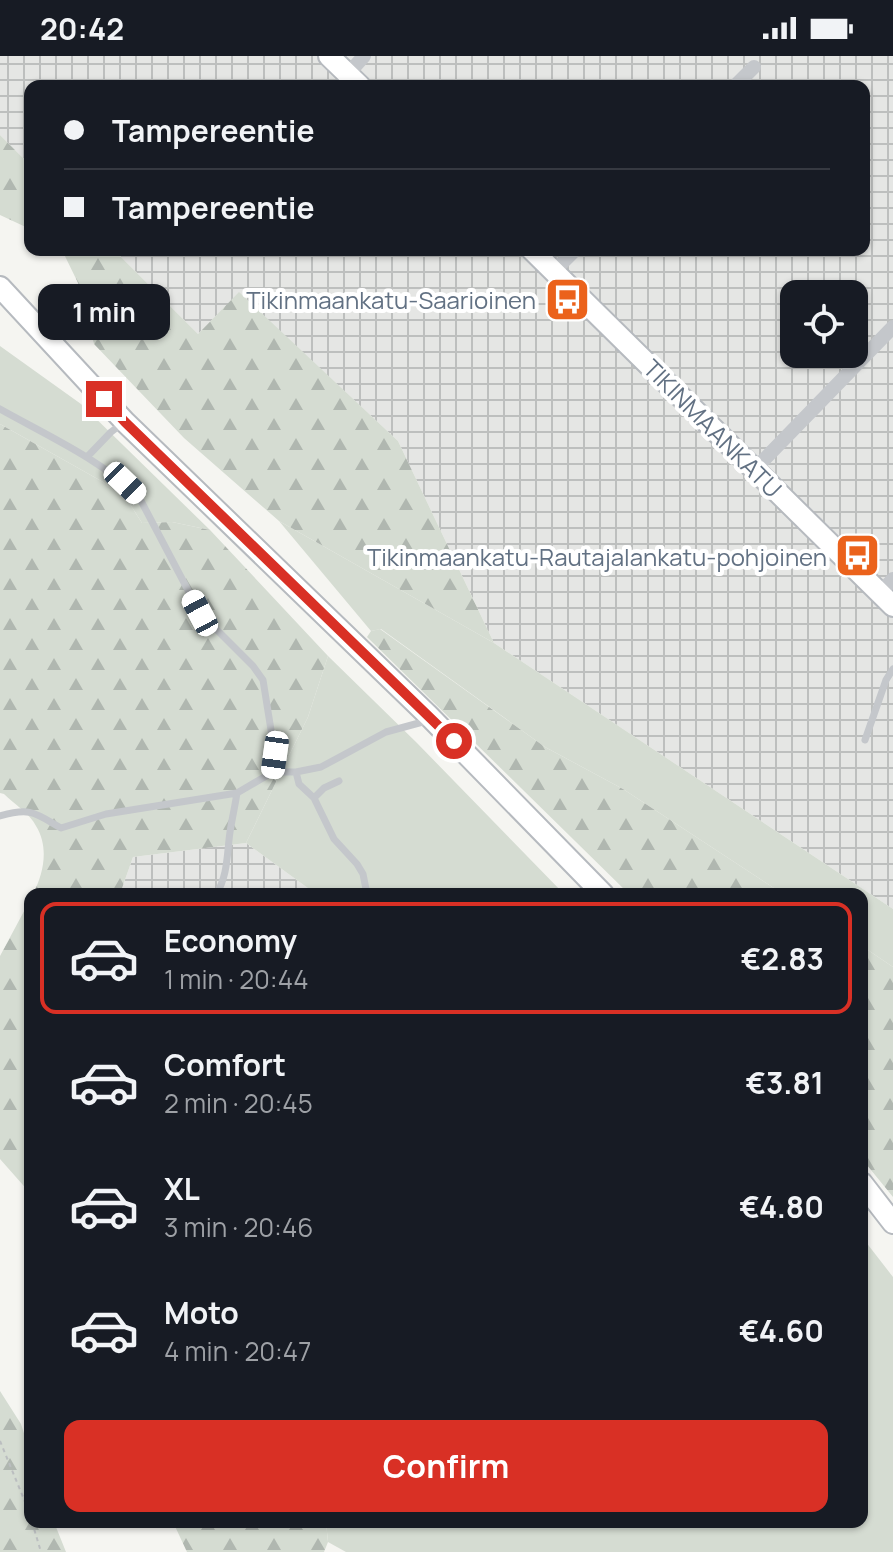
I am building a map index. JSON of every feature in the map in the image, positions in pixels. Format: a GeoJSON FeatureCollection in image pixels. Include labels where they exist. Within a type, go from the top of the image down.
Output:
{"type":"FeatureCollection","features":[{"type":"Feature","properties":{"kind":"main road"},"geometry":{"type":"LineString","coordinates":[[329,56],[354,80]]}},
{"type":"Feature","properties":{"kind":"main road","name":"TIKINMAANKATU"},"geometry":{"type":"LineString","coordinates":[[538,256],[755,469],[889,593]]}},
{"type":"Feature","properties":{"kind":"main road"},"geometry":{"type":"LineString","coordinates":[[0,287],[125,422],[432,719],[597,888]]}},
{"type":"Feature","properties":{"kind":"main road"},"geometry":{"type":"LineString","coordinates":[[868,1191],[893,1223]]}},
{"type":"Feature","properties":{"kind":"street"},"geometry":{"type":"LineString","coordinates":[[354,80],[364,56]]}},
{"type":"Feature","properties":{"kind":"street"},"geometry":{"type":"LineString","coordinates":[[741,80],[754,67]]}},
{"type":"Feature","properties":{"kind":"street"},"geometry":{"type":"LineString","coordinates":[[554,271],[569,256]]}},
{"type":"Feature","properties":{"kind":"street"},"geometry":{"type":"LineString","coordinates":[[755,469],[893,327]]}},
{"type":"Feature","properties":{"kind":"lane"},"geometry":{"type":"LineString","coordinates":[[0,409],[87,457],[125,483],[139,497],[200,613],[263,680],[275,755],[273,772]]}},
{"type":"Feature","properties":{"kind":"lane"},"geometry":{"type":"LineString","coordinates":[[87,457],[125,422]]}},
{"type":"Feature","properties":{"kind":"lane"},"geometry":{"type":"LineString","coordinates":[[865,740],[886,680],[893,669]]}},
{"type":"Feature","properties":{"kind":"lane"},"geometry":{"type":"LineString","coordinates":[[0,816],[19,810],[33,812],[61,828],[106,814],[237,793],[273,772],[321,767],[386,732],[432,719]]}},
{"type":"Feature","properties":{"kind":"lane"},"geometry":{"type":"LineString","coordinates":[[296,772],[299,784],[314,798],[334,839],[357,864],[366,888]]}},
{"type":"Feature","properties":{"kind":"lane"},"geometry":{"type":"LineString","coordinates":[[314,798],[324,788],[339,781]]}},
{"type":"Feature","properties":{"kind":"lane"},"geometry":{"type":"LineString","coordinates":[[220,888],[237,793]]}},
{"type":"Feature","properties":{"kind":"path"},"geometry":{"type":"LineString","coordinates":[[0,1441],[24,1499]]}},
{"type":"Feature","properties":{"kind":"path"},"geometry":{"type":"LineString","coordinates":[[34,1528],[41,1552]]}},
{"type":"Feature","properties":{"kind":"shaded area"},"geometry":{"type":"Polygon","coordinates":[[[0,56],[893,56],[893,909],[868,892],[868,888],[862,888],[494,643],[398,441],[239,293],[198,334],[120,256],[870,256],[870,80],[24,80],[24,159],[0,135],[0,56]]]}},
{"type":"Feature","properties":{"kind":"shaded area"},"geometry":{"type":"Polygon","coordinates":[[[246,843],[308,888],[122,888],[133,857],[246,843]]]}},
{"type":"Feature","properties":{"kind":"green space"},"geometry":{"type":"Polygon","coordinates":[[[0,135],[24,159],[24,226],[0,215],[0,135]]]}},
{"type":"Feature","properties":{"kind":"green space"},"geometry":{"type":"Polygon","coordinates":[[[65,256],[120,256],[198,334],[239,292],[398,441],[494,643],[279,521],[184,438],[94,344],[80,287],[65,256]]]}},
{"type":"Feature","properties":{"kind":"green space"},"geometry":{"type":"Polygon","coordinates":[[[0,346],[81,404],[210,530],[172,522],[142,523],[128,501],[103,482],[0,424],[0,346]]]}},
{"type":"Feature","properties":{"kind":"green space"},"geometry":{"type":"Polygon","coordinates":[[[0,424],[103,482],[128,501],[142,523],[172,522],[210,530],[328,656],[308,717],[246,843],[133,857],[122,888],[35,888],[44,860],[40,834],[26,813],[0,793],[0,424]]]}},
{"type":"Feature","properties":{"kind":"green space"},"geometry":{"type":"Polygon","coordinates":[[[279,521],[494,643],[862,888],[774,888],[623,789],[545,747],[381,629],[371,631],[279,521]]]}},
{"type":"Feature","properties":{"kind":"green space"},"geometry":{"type":"Polygon","coordinates":[[[380,629],[545,747],[623,789],[774,888],[623,888],[367,637],[371,631],[380,629]]]}},
{"type":"Feature","properties":{"kind":"green space"},"geometry":{"type":"Polygon","coordinates":[[[328,656],[558,888],[308,888],[246,843],[308,717],[328,656]]]}},
{"type":"Feature","properties":{"kind":"green space"},"geometry":{"type":"Polygon","coordinates":[[[868,892],[893,909],[893,967],[868,950],[868,892]]]}},
{"type":"Feature","properties":{"kind":"green space"},"geometry":{"type":"Polygon","coordinates":[[[24,911],[24,1186],[0,1159],[0,956],[24,911]]]}},
{"type":"Feature","properties":{"kind":"green space"},"geometry":{"type":"Polygon","coordinates":[[[868,950],[893,967],[893,1197],[868,1166],[868,950]]]}},
{"type":"Feature","properties":{"kind":"green space"},"geometry":{"type":"Polygon","coordinates":[[[868,1245],[893,1277],[893,1552],[346,1552],[328,1542],[327,1528],[868,1528],[868,1245]]]}},
{"type":"Feature","properties":{"kind":"green space"},"geometry":{"type":"Polygon","coordinates":[[[0,1391],[24,1433],[24,1528],[56,1528],[66,1552],[0,1552],[0,1391]]]}},
{"type":"Feature","properties":{"kind":"green space"},"geometry":{"type":"Polygon","coordinates":[[[176,1528],[327,1528],[328,1542],[324,1552],[187,1552],[176,1528]]]}},
{"type":"Feature","properties":{"kind":"place","name":"Tikinmaankatu-Saarioinen"},"geometry":{"type":"Point","coordinates":[567,299]}},
{"type":"Feature","properties":{"kind":"place","name":"Tikinmaankatu-Rautajalankatu-pohjoinen"},"geometry":{"type":"Point","coordinates":[858,556]}},
{"type":"Feature","properties":{"kind":"route"},"geometry":{"type":"LineString","coordinates":[[104,399],[454,741]]}}]}
